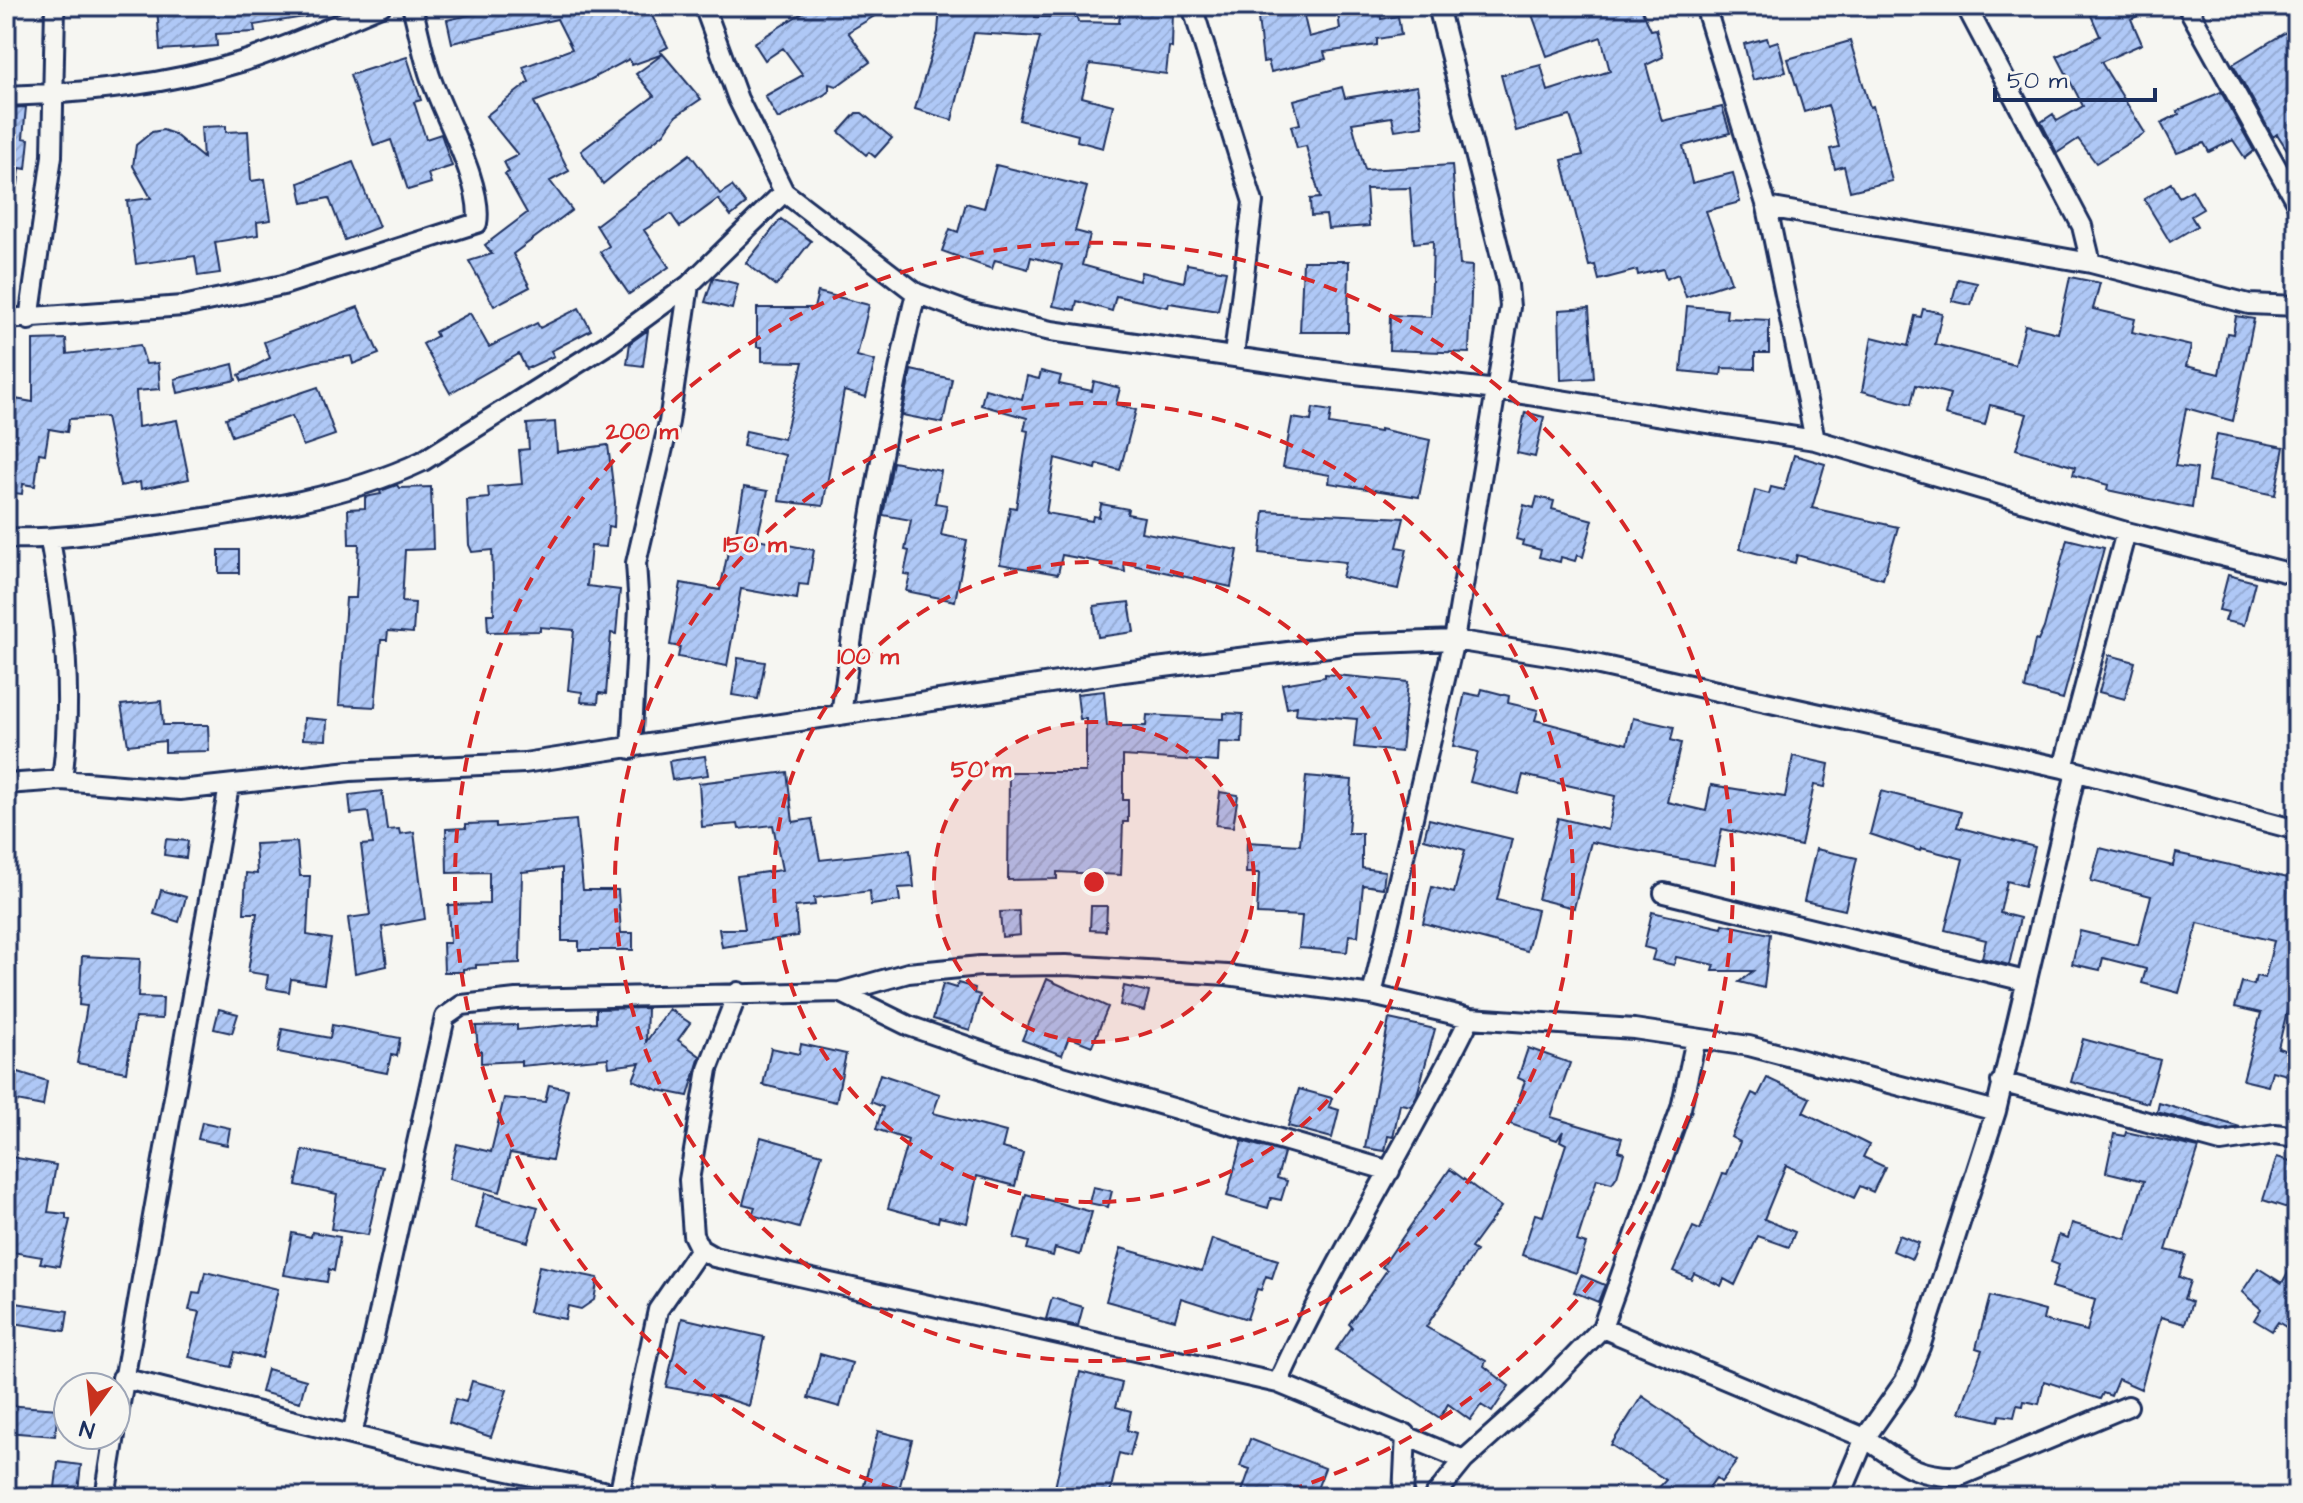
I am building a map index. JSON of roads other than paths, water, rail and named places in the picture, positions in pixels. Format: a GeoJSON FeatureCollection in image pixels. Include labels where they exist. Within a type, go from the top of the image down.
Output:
{"type":"FeatureCollection","features":[{"type":"Feature","properties":{"kind":"street"},"geometry":{"type":"LineString","coordinates":[[29,320],[52,156],[55,6]]}},
{"type":"Feature","properties":{"kind":"street"},"geometry":{"type":"LineString","coordinates":[[6,96],[130,86],[202,73],[283,47],[355,11],[381,6]]}},
{"type":"Feature","properties":{"kind":"street"},"geometry":{"type":"LineString","coordinates":[[6,319],[29,320],[183,306],[283,285],[477,223],[477,209],[459,147],[429,76],[412,6]]}},
{"type":"Feature","properties":{"kind":"street"},"geometry":{"type":"LineString","coordinates":[[704,6],[738,99],[784,192],[916,293],[967,312],[1051,331],[1346,373],[1497,390],[1815,440],[2126,532],[2297,575]]}},
{"type":"Feature","properties":{"kind":"street"},"geometry":{"type":"LineString","coordinates":[[1192,6],[1253,202],[1234,355]]}},
{"type":"Feature","properties":{"kind":"street"},"geometry":{"type":"LineString","coordinates":[[1372,995],[1454,640],[1473,511],[1510,307],[1508,285],[1438,6]]}},
{"type":"Feature","properties":{"kind":"street"},"geometry":{"type":"LineString","coordinates":[[1705,6],[1767,207],[1815,440]]}},
{"type":"Feature","properties":{"kind":"street"},"geometry":{"type":"LineString","coordinates":[[1966,6],[2082,226],[2091,263]]}},
{"type":"Feature","properties":{"kind":"street"},"geometry":{"type":"LineString","coordinates":[[2187,6],[2297,204]]}},
{"type":"Feature","properties":{"kind":"street"},"geometry":{"type":"LineString","coordinates":[[6,538],[50,540],[226,514],[313,498],[389,477],[473,431],[610,343],[689,285],[784,192]]}},
{"type":"Feature","properties":{"kind":"street"},"geometry":{"type":"LineString","coordinates":[[1767,207],[2091,263],[2249,304],[2297,306]]}},
{"type":"Feature","properties":{"kind":"street"},"geometry":{"type":"LineString","coordinates":[[631,749],[639,608],[636,563],[669,422],[689,285]]}},
{"type":"Feature","properties":{"kind":"street"},"geometry":{"type":"LineString","coordinates":[[841,715],[864,546],[889,408],[916,293]]}},
{"type":"Feature","properties":{"kind":"street"},"geometry":{"type":"LineString","coordinates":[[1840,1497],[1865,1438],[1905,1381],[1920,1347],[1996,1111],[2069,770],[2126,532]]}},
{"type":"Feature","properties":{"kind":"street"},"geometry":{"type":"LineString","coordinates":[[50,540],[66,626],[69,674],[68,728],[62,780]]}},
{"type":"Feature","properties":{"kind":"street"},"geometry":{"type":"LineString","coordinates":[[6,784],[62,780],[180,790],[350,771],[524,763],[1123,672],[1353,644],[1454,640],[1568,658],[2069,770],[2297,830]]}},
{"type":"Feature","properties":{"kind":"street"},"geometry":{"type":"LineString","coordinates":[[123,1371],[229,786]]}},
{"type":"Feature","properties":{"kind":"street"},"geometry":{"type":"LineString","coordinates":[[1664,893],[2025,981]]}},
{"type":"Feature","properties":{"kind":"street"},"geometry":{"type":"LineString","coordinates":[[352,1435],[449,1012],[462,1005],[516,999],[840,992],[908,973],[980,966],[1066,965],[1227,975],[1372,995],[1470,1018],[1634,1029],[1749,1046],[1996,1111]]}},
{"type":"Feature","properties":{"kind":"street"},"geometry":{"type":"LineString","coordinates":[[738,992],[708,1069],[689,1180],[693,1235],[700,1249],[714,1257],[1278,1383],[1464,1460]]}},
{"type":"Feature","properties":{"kind":"street"},"geometry":{"type":"LineString","coordinates":[[840,992],[909,1026],[1007,1060],[1390,1171]]}},
{"type":"Feature","properties":{"kind":"street"},"geometry":{"type":"LineString","coordinates":[[1278,1383],[1323,1289],[1390,1171],[1470,1018]]}},
{"type":"Feature","properties":{"kind":"street"},"geometry":{"type":"LineString","coordinates":[[1434,1497],[1464,1460],[1541,1391],[1602,1328],[1681,1108],[1696,1039]]}},
{"type":"Feature","properties":{"kind":"street"},"geometry":{"type":"LineString","coordinates":[[2001,1082],[2221,1142],[2275,1134],[2297,1137]]}},
{"type":"Feature","properties":{"kind":"street"},"geometry":{"type":"LineString","coordinates":[[132,1380],[352,1435],[625,1496],[658,1310],[700,1249]]}},
{"type":"Feature","properties":{"kind":"street"},"geometry":{"type":"LineString","coordinates":[[1602,1328],[1865,1438],[1932,1478],[1960,1476],[2128,1406]]}},
{"type":"Feature","properties":{"kind":"street"},"geometry":{"type":"LineString","coordinates":[[1403,1497],[1406,1434]]}},
{"type":"Feature","properties":{"kind":"street"},"geometry":{"type":"LineString","coordinates":[[105,1497],[112,1451]]}}]}
